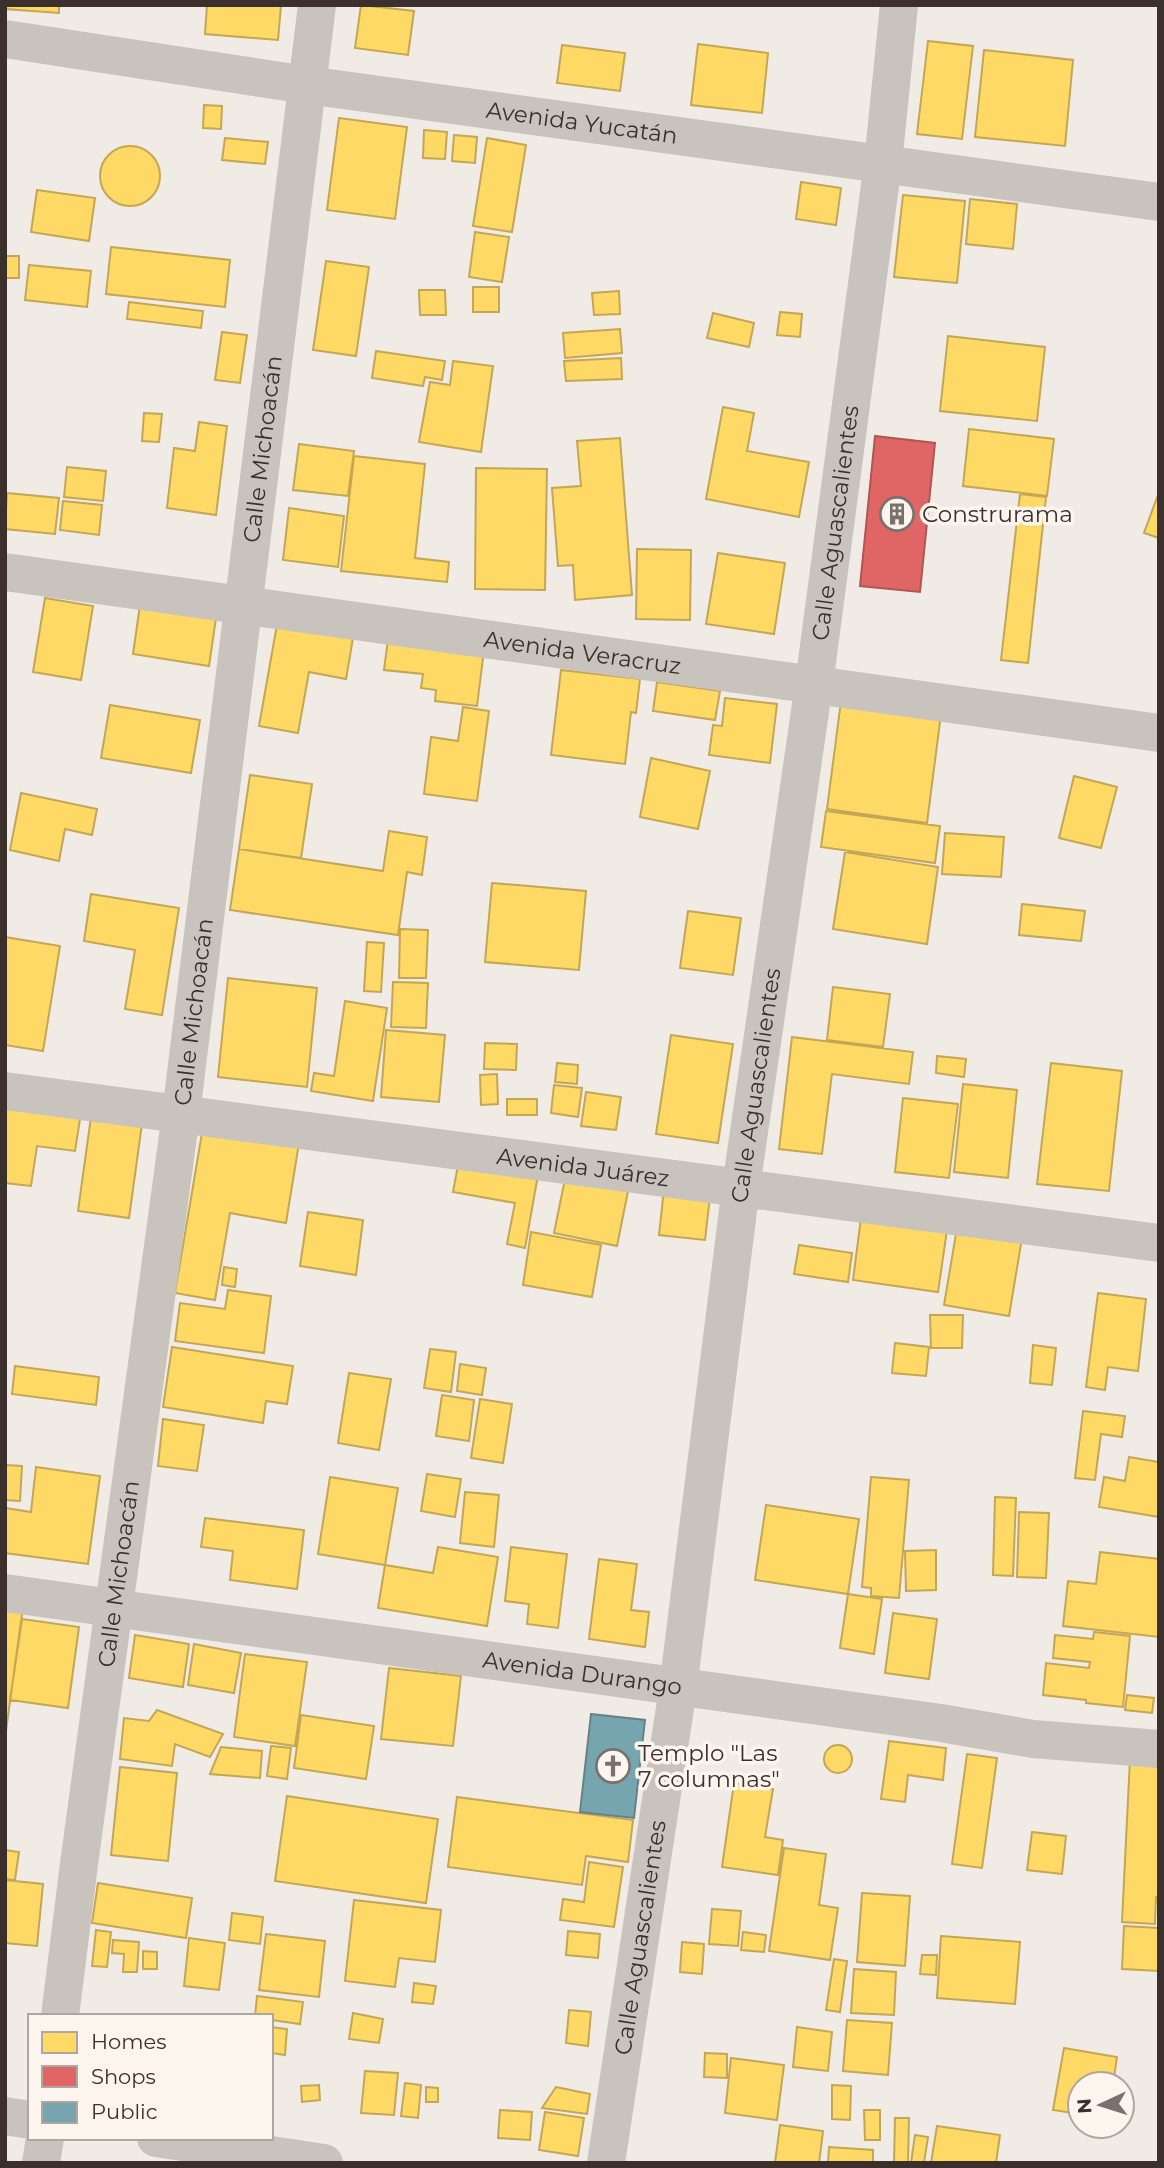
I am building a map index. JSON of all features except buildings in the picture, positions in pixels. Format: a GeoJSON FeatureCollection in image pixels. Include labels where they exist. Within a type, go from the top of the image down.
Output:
{"type":"FeatureCollection","features":[{"type":"Feature","properties":{"kind":"street","name":"Calle Michoacán"},"geometry":{"type":"LineString","coordinates":[[60,2014],[181,1115],[317,5]]}},
{"type":"Feature","properties":{"kind":"street","name":"Calle Aguascalientes"},"geometry":{"type":"LineString","coordinates":[[606,2163],[678,1688],[741,1187],[814,684],[883,163],[899,5]]}},
{"type":"Feature","properties":{"kind":"street","name":"Avenida Yucatán"},"geometry":{"type":"LineString","coordinates":[[5,39],[307,85],[1159,202]]}},
{"type":"Feature","properties":{"kind":"street","name":"Avenida Veracruz"},"geometry":{"type":"LineString","coordinates":[[5,572],[1159,733]]}},
{"type":"Feature","properties":{"kind":"street","name":"Avenida Juárez"},"geometry":{"type":"LineString","coordinates":[[5,1091],[1159,1242]]}},
{"type":"Feature","properties":{"kind":"street","name":"Avenida Durango"},"geometry":{"type":"LineString","coordinates":[[5,1593],[941,1723],[1032,1739],[1159,1749]]}},
{"type":"Feature","properties":{"kind":"street"},"geometry":{"type":"LineString","coordinates":[[5,2116],[28,2120]]}},
{"type":"Feature","properties":{"kind":"street"},"geometry":{"type":"LineString","coordinates":[[41,2163],[45,2140]]}},
{"type":"Feature","properties":{"kind":"street"},"geometry":{"type":"LineString","coordinates":[[169,2140],[324,2163]]}},
{"type":"Feature","properties":{"kind":"place","name":"Construrama"},"geometry":{"type":"Point","coordinates":[897,514]}},
{"type":"Feature","properties":{"kind":"place","name":"Templo \"Las 7 columnas\""},"geometry":{"type":"Point","coordinates":[613,1766]}}]}
